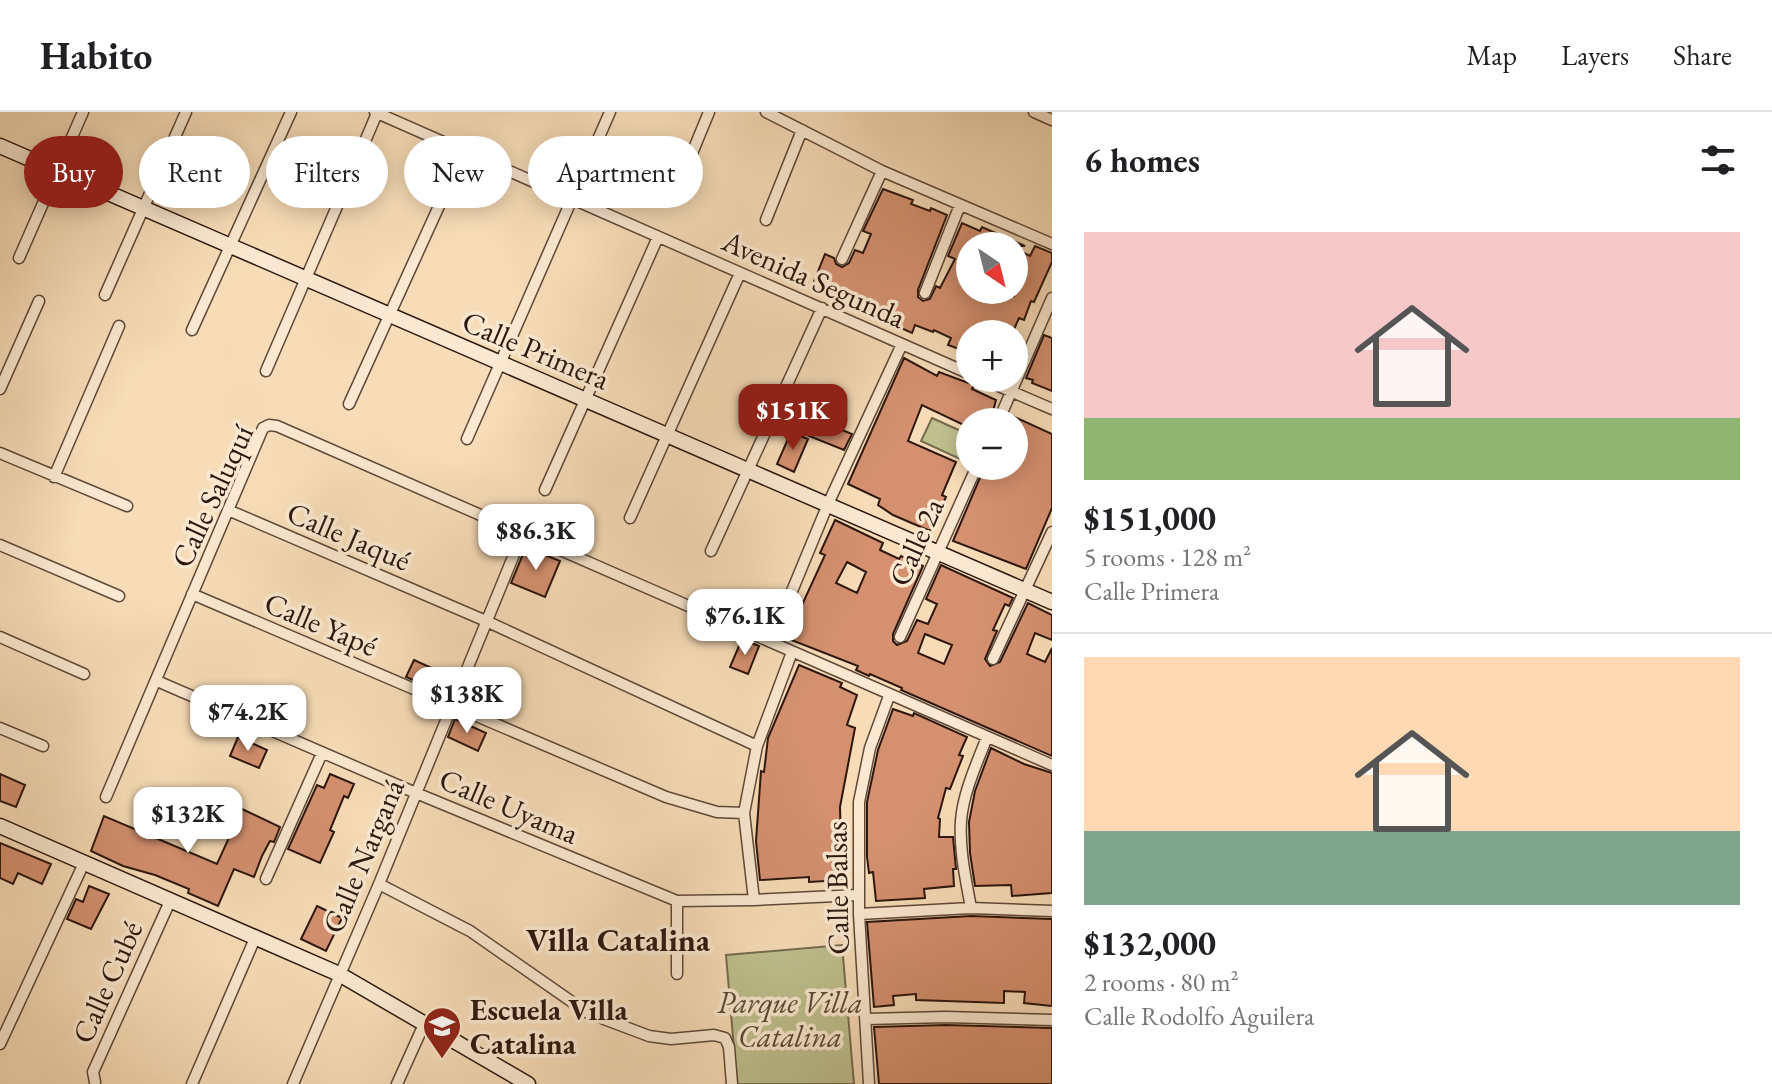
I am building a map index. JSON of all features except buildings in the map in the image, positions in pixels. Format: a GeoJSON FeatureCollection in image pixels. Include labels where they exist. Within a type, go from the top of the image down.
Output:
{"type":"FeatureCollection","features":[{"type":"Feature","properties":{"kind":"street"},"geometry":{"type":"LineString","coordinates":[[72,136],[83,112]]}},
{"type":"Feature","properties":{"kind":"street"},"geometry":{"type":"LineString","coordinates":[[175,136],[186,112]]}},
{"type":"Feature","properties":{"kind":"street"},"geometry":{"type":"LineString","coordinates":[[192,330],[291,112]]}},
{"type":"Feature","properties":{"kind":"street"},"geometry":{"type":"LineString","coordinates":[[366,136],[376,112]]}},
{"type":"Feature","properties":{"kind":"street","name":"Avenida Segunda"},"geometry":{"type":"LineString","coordinates":[[376,112],[430,136]]}},
{"type":"Feature","properties":{"kind":"street"},"geometry":{"type":"LineString","coordinates":[[600,136],[610,112]]}},
{"type":"Feature","properties":{"kind":"street"},"geometry":{"type":"LineString","coordinates":[[699,136],[709,112]]}},
{"type":"Feature","properties":{"kind":"street"},"geometry":{"type":"LineString","coordinates":[[766,112],[882,171],[1052,244]]}},
{"type":"Feature","properties":{"kind":"street"},"geometry":{"type":"LineString","coordinates":[[1034,112],[1052,120]]}},
{"type":"Feature","properties":{"kind":"street"},"geometry":{"type":"LineString","coordinates":[[766,220],[802,130]]}},
{"type":"Feature","properties":{"kind":"street","name":"Calle Primera"},"geometry":{"type":"LineString","coordinates":[[0,146],[24,156]]}},
{"type":"Feature","properties":{"kind":"street"},"geometry":{"type":"LineString","coordinates":[[842,259],[882,171]]}},
{"type":"Feature","properties":{"kind":"street"},"geometry":{"type":"LineString","coordinates":[[925,293],[960,205]]}},
{"type":"Feature","properties":{"kind":"street"},"geometry":{"type":"LineString","coordinates":[[19,258],[41,208]]}},
{"type":"Feature","properties":{"kind":"street"},"geometry":{"type":"LineString","coordinates":[[105,295],[143,208]]}},
{"type":"Feature","properties":{"kind":"street","name":"Calle Primera"},"geometry":{"type":"LineString","coordinates":[[143,208],[1052,602]]}},
{"type":"Feature","properties":{"kind":"street"},"geometry":{"type":"LineString","coordinates":[[266,371],[336,208]]}},
{"type":"Feature","properties":{"kind":"street"},"geometry":{"type":"LineString","coordinates":[[349,404],[438,208]]}},
{"type":"Feature","properties":{"kind":"street"},"geometry":{"type":"LineString","coordinates":[[467,439],[569,208]]}},
{"type":"Feature","properties":{"kind":"street","name":"Avenida Segunda"},"geometry":{"type":"LineString","coordinates":[[591,208],[956,368]]}},
{"type":"Feature","properties":{"kind":"street"},"geometry":{"type":"LineString","coordinates":[[545,490],[658,237]]}},
{"type":"Feature","properties":{"kind":"street"},"geometry":{"type":"LineString","coordinates":[[630,518],[740,273]]}},
{"type":"Feature","properties":{"kind":"street"},"geometry":{"type":"LineString","coordinates":[[1028,354],[1052,298]]}},
{"type":"Feature","properties":{"kind":"street"},"geometry":{"type":"LineString","coordinates":[[0,389],[39,301]]}},
{"type":"Feature","properties":{"kind":"street"},"geometry":{"type":"LineString","coordinates":[[711,551],[822,308]]}},
{"type":"Feature","properties":{"kind":"street"},"geometry":{"type":"LineString","coordinates":[[54,477],[119,326]]}},
{"type":"Feature","properties":{"kind":"street"},"geometry":{"type":"LineString","coordinates":[[792,591],[828,504],[902,344]]}},
{"type":"Feature","properties":{"kind":"street"},"geometry":{"type":"LineString","coordinates":[[1005,408],[1012,392],[1052,409]]}},
{"type":"Feature","properties":{"kind":"street","name":"Calle Saluquí"},"geometry":{"type":"LineString","coordinates":[[106,797],[263,428],[269,425],[1052,765]]}},
{"type":"Feature","properties":{"kind":"street"},"geometry":{"type":"LineString","coordinates":[[0,453],[127,506]]}},
{"type":"Feature","properties":{"kind":"street","name":"Calle 2a"},"geometry":{"type":"LineString","coordinates":[[900,637],[970,480]]}},
{"type":"Feature","properties":{"kind":"street","name":"Calle Jaqué"},"geometry":{"type":"LineString","coordinates":[[228,510],[486,621],[757,746]]}},
{"type":"Feature","properties":{"kind":"street"},"geometry":{"type":"LineString","coordinates":[[993,659],[1052,532]]}},
{"type":"Feature","properties":{"kind":"street","name":"Calle Narganá"},"geometry":{"type":"LineString","coordinates":[[293,1084],[522,535]]}},
{"type":"Feature","properties":{"kind":"street"},"geometry":{"type":"LineString","coordinates":[[0,545],[119,596]]}},
{"type":"Feature","properties":{"kind":"street","name":"Calle Yapé"},"geometry":{"type":"LineString","coordinates":[[192,594],[666,797],[717,812],[744,813]]}},
{"type":"Feature","properties":{"kind":"street"},"geometry":{"type":"LineString","coordinates":[[0,637],[84,674]]}},
{"type":"Feature","properties":{"kind":"street"},"geometry":{"type":"LineString","coordinates":[[754,900],[744,813],[757,746],[792,652]]}},
{"type":"Feature","properties":{"kind":"street","name":"Calle Uyama"},"geometry":{"type":"LineString","coordinates":[[157,681],[677,901],[858,895]]}},
{"type":"Feature","properties":{"kind":"street","name":"Calle Balsas"},"geometry":{"type":"LineString","coordinates":[[869,1084],[858,895],[859,802],[870,748],[889,696]]}},
{"type":"Feature","properties":{"kind":"street"},"geometry":{"type":"LineString","coordinates":[[0,728],[43,746]]}},
{"type":"Feature","properties":{"kind":"street"},"geometry":{"type":"LineString","coordinates":[[971,908],[963,862],[961,819],[972,776],[987,737]]}},
{"type":"Feature","properties":{"kind":"street"},"geometry":{"type":"LineString","coordinates":[[266,879],[322,753]]}},
{"type":"Feature","properties":{"kind":"street"},"geometry":{"type":"LineString","coordinates":[[0,826],[339,974],[528,1084]]}},
{"type":"Feature","properties":{"kind":"street"},"geometry":{"type":"LineString","coordinates":[[0,1044],[84,863]]}},
{"type":"Feature","properties":{"kind":"street"},"geometry":{"type":"LineString","coordinates":[[379,884],[470,931],[588,1013],[649,1036],[671,1039],[714,1035],[725,1038],[729,1047],[732,1084]]}},
{"type":"Feature","properties":{"kind":"street","name":"Calle Cubé"},"geometry":{"type":"LineString","coordinates":[[94,1083],[93,1072],[171,899]]}},
{"type":"Feature","properties":{"kind":"street"},"geometry":{"type":"LineString","coordinates":[[677,901],[677,974]]}},
{"type":"Feature","properties":{"kind":"street"},"geometry":{"type":"LineString","coordinates":[[859,914],[971,908],[1052,911]]}},
{"type":"Feature","properties":{"kind":"street"},"geometry":{"type":"LineString","coordinates":[[192,1084],[256,936]]}},
{"type":"Feature","properties":{"kind":"street"},"geometry":{"type":"LineString","coordinates":[[866,1019],[958,1017],[1052,1020]]}},
{"type":"Feature","properties":{"kind":"street"},"geometry":{"type":"LineString","coordinates":[[397,1084],[425,1022]]}},
{"type":"Feature","properties":{"kind":"green space"},"geometry":{"type":"Polygon","coordinates":[[[932,418],[956,429],[956,457],[921,441],[932,418]]]}},
{"type":"Feature","properties":{"kind":"green space","name":"Parque Villa Catalina"},"geometry":{"type":"Polygon","coordinates":[[[842,945],[854,1084],[737,1084],[726,955],[842,945]]]}},
{"type":"Feature","properties":{"kind":"place","name":"Escuela Villa Catalina"},"geometry":{"type":"Point","coordinates":[442,1060]}},
{"type":"Feature","properties":{"kind":"district","name":"Villa Catalina"},"geometry":{"type":"Point","coordinates":[618,940]}}]}
